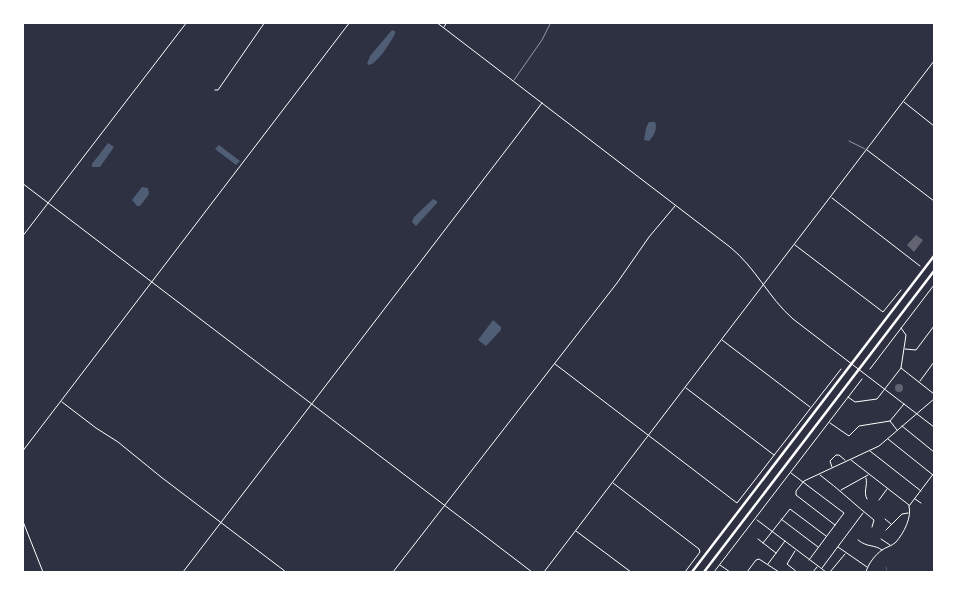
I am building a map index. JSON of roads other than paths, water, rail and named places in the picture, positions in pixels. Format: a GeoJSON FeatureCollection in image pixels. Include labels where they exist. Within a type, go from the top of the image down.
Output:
{"type":"FeatureCollection","features":[{"type":"Feature","properties":{"kind":"main road"},"geometry":{"type":"LineString","coordinates":[[692,572],[934,256]]}},
{"type":"Feature","properties":{"kind":"main road"},"geometry":{"type":"LineString","coordinates":[[704,572],[934,271]]}},
{"type":"Feature","properties":{"kind":"street"},"geometry":{"type":"LineString","coordinates":[[22,237],[186,22]]}},
{"type":"Feature","properties":{"kind":"street"},"geometry":{"type":"LineString","coordinates":[[215,90],[218,91],[265,22]]}},
{"type":"Feature","properties":{"kind":"street"},"geometry":{"type":"LineString","coordinates":[[22,452],[350,22]]}},
{"type":"Feature","properties":{"kind":"street"},"geometry":{"type":"LineString","coordinates":[[436,22],[738,253],[753,269],[775,302],[793,319],[934,427]]}},
{"type":"Feature","properties":{"kind":"street"},"geometry":{"type":"LineString","coordinates":[[443,28],[447,22]]}},
{"type":"Feature","properties":{"kind":"street"},"geometry":{"type":"LineString","coordinates":[[544,572],[934,61]]}},
{"type":"Feature","properties":{"kind":"street"},"geometry":{"type":"LineString","coordinates":[[903,102],[934,126]]}},
{"type":"Feature","properties":{"kind":"street"},"geometry":{"type":"LineString","coordinates":[[182,572],[542,103]]}},
{"type":"Feature","properties":{"kind":"street"},"geometry":{"type":"LineString","coordinates":[[867,150],[934,201]]}},
{"type":"Feature","properties":{"kind":"street"},"geometry":{"type":"LineString","coordinates":[[22,183],[532,572]]}},
{"type":"Feature","properties":{"kind":"street"},"geometry":{"type":"LineString","coordinates":[[830,197],[920,266]]}},
{"type":"Feature","properties":{"kind":"street"},"geometry":{"type":"LineString","coordinates":[[393,572],[555,363],[649,237],[676,205]]}},
{"type":"Feature","properties":{"kind":"street"},"geometry":{"type":"LineString","coordinates":[[794,244],[883,312],[901,290]]}},
{"type":"Feature","properties":{"kind":"street"},"geometry":{"type":"LineString","coordinates":[[870,369],[934,285]]}},
{"type":"Feature","properties":{"kind":"street"},"geometry":{"type":"LineString","coordinates":[[904,349],[914,351],[917,349],[934,326]]}},
{"type":"Feature","properties":{"kind":"street"},"geometry":{"type":"LineString","coordinates":[[848,397],[855,402],[875,399],[885,389],[901,368],[906,335],[901,328]]}},
{"type":"Feature","properties":{"kind":"street"},"geometry":{"type":"LineString","coordinates":[[722,340],[811,408]]}},
{"type":"Feature","properties":{"kind":"street"},"geometry":{"type":"LineString","coordinates":[[919,382],[934,362]]}},
{"type":"Feature","properties":{"kind":"street"},"geometry":{"type":"LineString","coordinates":[[555,363],[736,502],[739,502],[841,368]]}},
{"type":"Feature","properties":{"kind":"street"},"geometry":{"type":"LineString","coordinates":[[901,368],[934,394]]}},
{"type":"Feature","properties":{"kind":"street"},"geometry":{"type":"LineString","coordinates":[[714,572],[862,379]]}},
{"type":"Feature","properties":{"kind":"street"},"geometry":{"type":"LineString","coordinates":[[685,387],[775,455]]}},
{"type":"Feature","properties":{"kind":"street"},"geometry":{"type":"LineString","coordinates":[[835,525],[796,495],[796,491],[803,482],[870,450],[887,439],[934,399]]}},
{"type":"Feature","properties":{"kind":"street"},"geometry":{"type":"LineString","coordinates":[[62,401],[286,572]]}},
{"type":"Feature","properties":{"kind":"street"},"geometry":{"type":"LineString","coordinates":[[829,422],[849,436],[859,426],[890,422],[904,404]]}},
{"type":"Feature","properties":{"kind":"street"},"geometry":{"type":"LineString","coordinates":[[890,422],[897,430]]}},
{"type":"Feature","properties":{"kind":"street"},"geometry":{"type":"LineString","coordinates":[[902,426],[934,452]]}},
{"type":"Feature","properties":{"kind":"street"},"geometry":{"type":"LineString","coordinates":[[887,439],[934,474],[909,506]]}},
{"type":"Feature","properties":{"kind":"street"},"geometry":{"type":"LineString","coordinates":[[870,450],[921,491]]}},
{"type":"Feature","properties":{"kind":"street"},"geometry":{"type":"LineString","coordinates":[[832,468],[830,461],[836,455],[846,462]]}},
{"type":"Feature","properties":{"kind":"street"},"geometry":{"type":"LineString","coordinates":[[850,460],[911,509],[905,528],[896,542],[882,550],[867,567],[866,572]]}},
{"type":"Feature","properties":{"kind":"street"},"geometry":{"type":"LineString","coordinates":[[791,473],[844,513],[808,560]]}},
{"type":"Feature","properties":{"kind":"street"},"geometry":{"type":"LineString","coordinates":[[819,475],[840,490],[874,520],[872,527]]}},
{"type":"Feature","properties":{"kind":"street"},"geometry":{"type":"LineString","coordinates":[[840,490],[868,475]]}},
{"type":"Feature","properties":{"kind":"street"},"geometry":{"type":"LineString","coordinates":[[866,477],[865,493],[867,499]]}},
{"type":"Feature","properties":{"kind":"street"},"geometry":{"type":"LineString","coordinates":[[612,482],[699,549],[700,552],[685,572]]}},
{"type":"Feature","properties":{"kind":"street"},"geometry":{"type":"LineString","coordinates":[[879,500],[887,489]]}},
{"type":"Feature","properties":{"kind":"street"},"geometry":{"type":"LineString","coordinates":[[915,499],[920,503]]}},
{"type":"Feature","properties":{"kind":"street"},"geometry":{"type":"LineString","coordinates":[[763,543],[790,508],[827,536]]}},
{"type":"Feature","properties":{"kind":"street"},"geometry":{"type":"LineString","coordinates":[[821,569],[863,512]]}},
{"type":"Feature","properties":{"kind":"street"},"geometry":{"type":"LineString","coordinates":[[886,530],[902,514],[909,513]]}},
{"type":"Feature","properties":{"kind":"street"},"geometry":{"type":"LineString","coordinates":[[22,519],[43,572]]}},
{"type":"Feature","properties":{"kind":"street"},"geometry":{"type":"LineString","coordinates":[[756,519],[826,572]]}},
{"type":"Feature","properties":{"kind":"street"},"geometry":{"type":"LineString","coordinates":[[781,519],[818,547]]}},
{"type":"Feature","properties":{"kind":"street"},"geometry":{"type":"LineString","coordinates":[[885,519],[891,524]]}},
{"type":"Feature","properties":{"kind":"street"},"geometry":{"type":"LineString","coordinates":[[576,530],[631,572]]}},
{"type":"Feature","properties":{"kind":"street"},"geometry":{"type":"LineString","coordinates":[[758,539],[776,553]]}},
{"type":"Feature","properties":{"kind":"street"},"geometry":{"type":"LineString","coordinates":[[881,539],[891,546]]}},
{"type":"Feature","properties":{"kind":"street"},"geometry":{"type":"LineString","coordinates":[[858,540],[866,547],[882,550]]}},
{"type":"Feature","properties":{"kind":"street"},"geometry":{"type":"LineString","coordinates":[[768,564],[785,542]]}},
{"type":"Feature","properties":{"kind":"street"},"geometry":{"type":"LineString","coordinates":[[838,547],[867,567]]}},
{"type":"Feature","properties":{"kind":"street"},"geometry":{"type":"LineString","coordinates":[[796,550],[786,564],[797,572]]}},
{"type":"Feature","properties":{"kind":"street"},"geometry":{"type":"LineString","coordinates":[[830,572],[845,553]]}},
{"type":"Feature","properties":{"kind":"street"},"geometry":{"type":"LineString","coordinates":[[747,572],[756,560],[760,559],[779,572]]}},
{"type":"Feature","properties":{"kind":"street"},"geometry":{"type":"LineString","coordinates":[[720,565],[730,572]]}},
{"type":"Feature","properties":{"kind":"street"},"geometry":{"type":"LineString","coordinates":[[813,572],[818,567]]}},
{"type":"Feature","properties":{"kind":"lane"},"geometry":{"type":"LineString","coordinates":[[514,81],[542,40],[551,22]]}},
{"type":"Feature","properties":{"kind":"lane"},"geometry":{"type":"LineString","coordinates":[[849,141],[867,150]]}},
{"type":"Feature","properties":{"kind":"water"},"geometry":{"type":"Polygon","coordinates":[[[392,30],[395,31],[395,34],[383,52],[376,61],[369,65],[367,64],[370,56],[392,30]]]}},
{"type":"Feature","properties":{"kind":"water"},"geometry":{"type":"Polygon","coordinates":[[[649,122],[655,122],[656,127],[649,141],[644,140],[649,122]]]}},
{"type":"Feature","properties":{"kind":"water"},"geometry":{"type":"Polygon","coordinates":[[[108,143],[114,147],[100,167],[92,167],[92,164],[108,143]]]}},
{"type":"Feature","properties":{"kind":"water"},"geometry":{"type":"Polygon","coordinates":[[[219,145],[240,161],[236,165],[215,149],[219,145]]]}},
{"type":"Feature","properties":{"kind":"water"},"geometry":{"type":"Polygon","coordinates":[[[142,187],[148,188],[149,194],[140,206],[137,206],[132,200],[142,187]]]}},
{"type":"Feature","properties":{"kind":"water"},"geometry":{"type":"Polygon","coordinates":[[[433,199],[437,203],[416,226],[412,222],[414,217],[433,199]]]}},
{"type":"Feature","properties":{"kind":"water"},"geometry":{"type":"Polygon","coordinates":[[[493,320],[501,327],[501,330],[486,346],[478,340],[493,320]]]}},
{"type":"Feature","properties":{"kind":"waterway"},"geometry":{"type":"LineString","coordinates":[[886,567],[887,572]]}}]}
